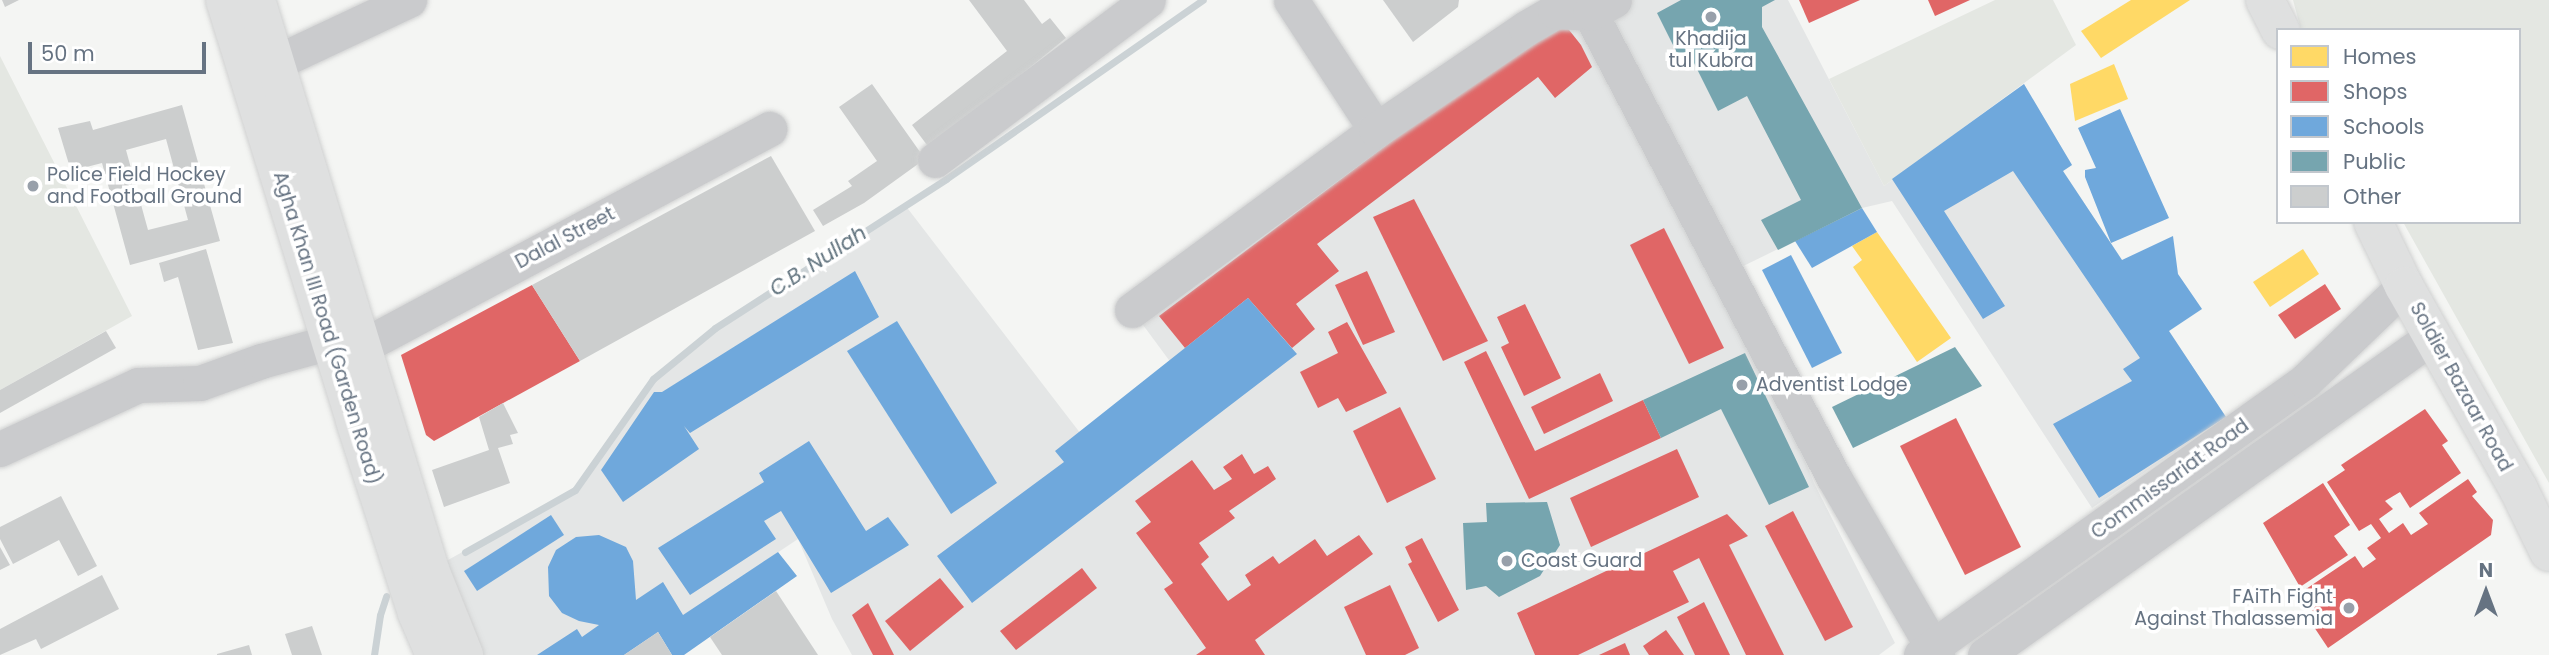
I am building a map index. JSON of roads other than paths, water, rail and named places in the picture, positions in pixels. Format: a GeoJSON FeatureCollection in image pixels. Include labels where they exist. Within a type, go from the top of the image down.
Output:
{"type":"FeatureCollection","features":[{"type":"Feature","properties":{"kind":"main road","name":"Agha Khan III Road (Garden Road)"},"geometry":{"type":"LineString","coordinates":[[225,0],[346,344],[464,655]]}},
{"type":"Feature","properties":{"kind":"main road","name":"Agha Khan III Road (Garden Road)"},"geometry":{"type":"LineString","coordinates":[[256,0],[277,62],[346,344],[417,612],[435,655]]}},
{"type":"Feature","properties":{"kind":"main road"},"geometry":{"type":"LineString","coordinates":[[2265,0],[2279,28]]}},
{"type":"Feature","properties":{"kind":"main road","name":"Soldier Bazaar Road"},"geometry":{"type":"LineString","coordinates":[[2374,224],[2404,286],[2549,552]]}},
{"type":"Feature","properties":{"kind":"street"},"geometry":{"type":"LineString","coordinates":[[277,62],[409,0]]}},
{"type":"Feature","properties":{"kind":"street"},"geometry":{"type":"LineString","coordinates":[[935,160],[1148,0]]}},
{"type":"Feature","properties":{"kind":"street"},"geometry":{"type":"LineString","coordinates":[[1291,0],[1376,130]]}},
{"type":"Feature","properties":{"kind":"street"},"geometry":{"type":"LineString","coordinates":[[1132,310],[1376,130],[1555,11],[1602,7],[1833,476],[1930,652]]}},
{"type":"Feature","properties":{"kind":"street","name":"Dalal Street"},"geometry":{"type":"LineString","coordinates":[[0,449],[138,385],[200,383],[261,361],[346,344],[769,129]]}},
{"type":"Feature","properties":{"kind":"street","name":"Commissariat Road"},"geometry":{"type":"LineString","coordinates":[[1930,652],[2305,381],[2404,286]]}},
{"type":"Feature","properties":{"kind":"street","name":"Commissariat Road"},"geometry":{"type":"LineString","coordinates":[[1995,652],[2433,336]]}},
{"type":"Feature","properties":{"kind":"street"},"geometry":{"type":"LineString","coordinates":[[1980,615],[1995,652]]}},
{"type":"Feature","properties":{"kind":"waterway","name":"C.B. Nullah"},"geometry":{"type":"LineString","coordinates":[[465,552],[575,490],[653,379],[715,328],[946,179],[1203,0]]}},
{"type":"Feature","properties":{"kind":"waterway","name":"C.B. Nullah"},"geometry":{"type":"LineString","coordinates":[[374,655],[386,596]]}},
{"type":"Feature","properties":{"kind":"place","name":"Khadija tul Kubra"},"geometry":{"type":"Point","coordinates":[1711,17]}},
{"type":"Feature","properties":{"kind":"place","name":"Police Field Hockey and Football Ground"},"geometry":{"type":"Point","coordinates":[33,186]}},
{"type":"Feature","properties":{"kind":"place","name":"Adventist Lodge"},"geometry":{"type":"Point","coordinates":[1742,385]}},
{"type":"Feature","properties":{"kind":"place","name":"Coast Guard"},"geometry":{"type":"Point","coordinates":[1507,561]}},
{"type":"Feature","properties":{"kind":"place","name":"FAiTh Fight Against Thalassemia"},"geometry":{"type":"Point","coordinates":[2349,608]}}]}
